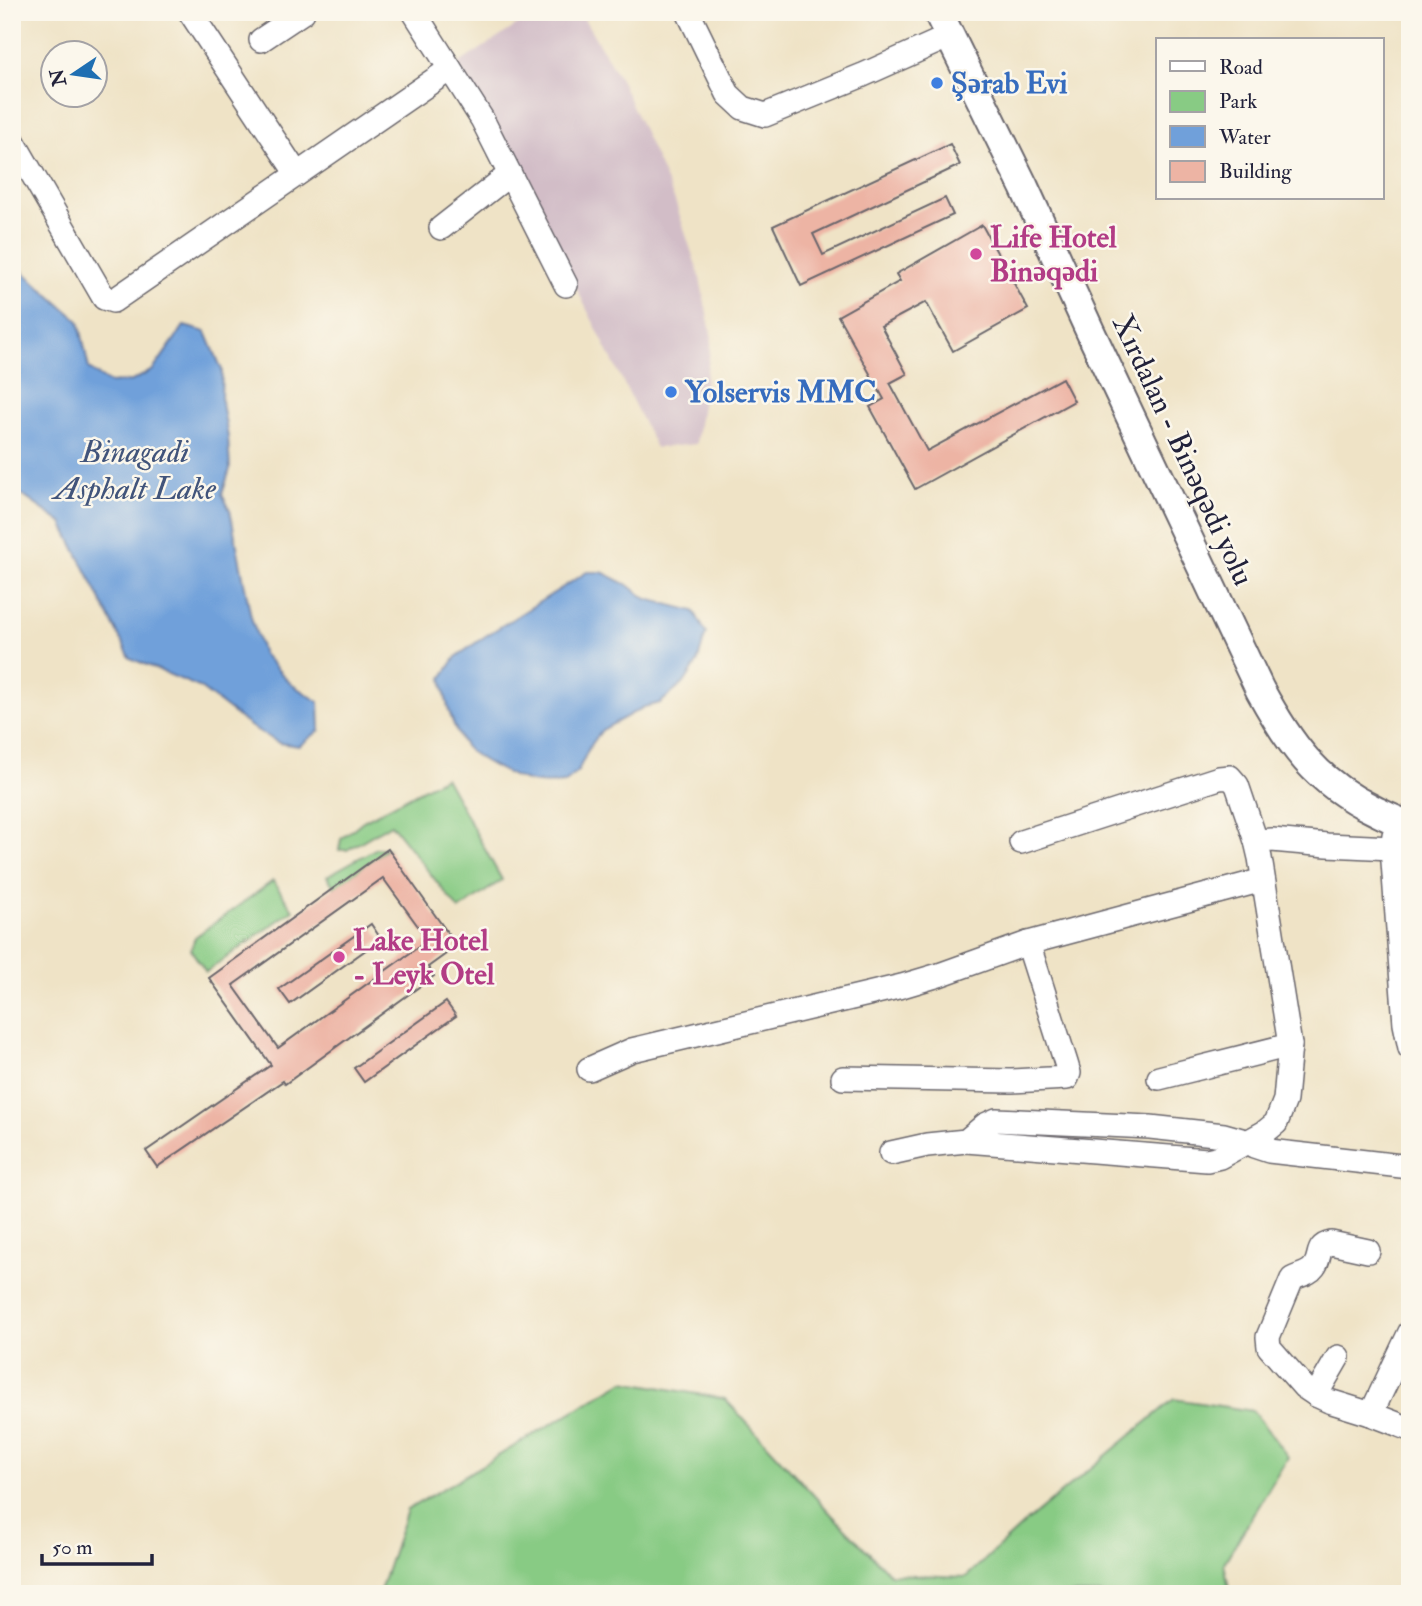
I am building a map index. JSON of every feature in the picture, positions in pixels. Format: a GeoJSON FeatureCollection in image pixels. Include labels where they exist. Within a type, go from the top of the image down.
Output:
{"type":"FeatureCollection","features":[{"type":"Feature","properties":{"kind":"main road","name":"Xırdalan - Binəqədi yolu"},"geometry":{"type":"LineString","coordinates":[[944,24],[1276,719],[1291,743],[1329,782],[1401,832]]}},
{"type":"Feature","properties":{"kind":"street"},"geometry":{"type":"LineString","coordinates":[[190,12],[297,174]]}},
{"type":"Feature","properties":{"kind":"street"},"geometry":{"type":"LineString","coordinates":[[261,40],[303,12]]}},
{"type":"Feature","properties":{"kind":"street"},"geometry":{"type":"LineString","coordinates":[[414,12],[482,119],[566,285]]}},
{"type":"Feature","properties":{"kind":"street"},"geometry":{"type":"LineString","coordinates":[[688,12],[728,94],[743,108],[765,115],[863,75],[944,24]]}},
{"type":"Feature","properties":{"kind":"street"},"geometry":{"type":"LineString","coordinates":[[12,139],[104,298],[113,301],[450,69]]}},
{"type":"Feature","properties":{"kind":"street"},"geometry":{"type":"LineString","coordinates":[[441,228],[510,174]]}},
{"type":"Feature","properties":{"kind":"street"},"geometry":{"type":"LineString","coordinates":[[1021,842],[1219,778],[1230,777],[1237,785],[1256,841],[1290,1045],[1285,1100],[1276,1123],[1249,1142]]}},
{"type":"Feature","properties":{"kind":"street"},"geometry":{"type":"LineString","coordinates":[[1256,841],[1327,845],[1401,832],[1405,1024],[1410,1048]]}},
{"type":"Feature","properties":{"kind":"street"},"geometry":{"type":"LineString","coordinates":[[589,1069],[632,1051],[902,986],[1028,943],[1263,880]]}},
{"type":"Feature","properties":{"kind":"street"},"geometry":{"type":"LineString","coordinates":[[843,1078],[986,1081],[1067,1079],[1069,1073],[1028,943]]}},
{"type":"Feature","properties":{"kind":"street"},"geometry":{"type":"LineString","coordinates":[[1159,1078],[1290,1045]]}},
{"type":"Feature","properties":{"kind":"street"},"geometry":{"type":"LineString","coordinates":[[891,1153],[927,1145],[966,1141],[985,1125],[996,1120],[1150,1127],[1224,1136],[1249,1142],[1269,1151],[1410,1167]]}},
{"type":"Feature","properties":{"kind":"street"},"geometry":{"type":"LineString","coordinates":[[1368,1251],[1331,1243],[1321,1247],[1315,1266],[1307,1273],[1292,1279],[1268,1337],[1269,1347],[1304,1387],[1316,1395],[1410,1429]]}},
{"type":"Feature","properties":{"kind":"street"},"geometry":{"type":"LineString","coordinates":[[1371,1413],[1410,1332]]}},
{"type":"Feature","properties":{"kind":"street"},"geometry":{"type":"LineString","coordinates":[[1316,1395],[1338,1357]]}},
{"type":"Feature","properties":{"kind":"shaded area","name":"Yolservis MMC"},"geometry":{"type":"Polygon","coordinates":[[[537,12],[580,12],[621,81],[675,201],[700,278],[712,338],[696,444],[656,448],[520,175],[458,64],[537,12]]]}},
{"type":"Feature","properties":{"kind":"green space"},"geometry":{"type":"Polygon","coordinates":[[[445,777],[502,880],[459,910],[391,824],[347,850],[339,850],[341,839],[363,821],[445,777]]]}},
{"type":"Feature","properties":{"kind":"green space"},"geometry":{"type":"Polygon","coordinates":[[[377,848],[388,849],[335,888],[327,876],[377,848]]]}},
{"type":"Feature","properties":{"kind":"green space"},"geometry":{"type":"Polygon","coordinates":[[[273,881],[293,910],[206,972],[191,950],[195,937],[273,881]]]}},
{"type":"Feature","properties":{"kind":"green space"},"geometry":{"type":"Polygon","coordinates":[[[624,1381],[725,1399],[890,1574],[966,1577],[1026,1522],[1174,1399],[1253,1411],[1288,1457],[1224,1563],[1230,1594],[379,1594],[407,1510],[624,1381]]]}},
{"type":"Feature","properties":{"kind":"water","name":"Binagadi Asphalt Lake"},"geometry":{"type":"Polygon","coordinates":[[[12,262],[79,321],[89,369],[110,383],[132,381],[153,370],[184,326],[206,332],[222,370],[221,397],[230,469],[222,494],[230,510],[251,617],[263,654],[291,684],[319,702],[320,730],[299,746],[279,743],[250,726],[199,687],[130,658],[62,523],[12,488],[12,262]]]}},
{"type":"Feature","properties":{"kind":"water"},"geometry":{"type":"Polygon","coordinates":[[[587,572],[602,572],[628,585],[647,599],[694,611],[706,633],[697,663],[684,683],[660,703],[644,707],[602,730],[589,748],[578,771],[565,783],[527,781],[493,766],[465,746],[450,713],[442,678],[456,657],[587,572]]]}},
{"type":"Feature","properties":{"kind":"building"},"geometry":{"type":"Polygon","coordinates":[[[950,144],[960,165],[813,234],[823,255],[945,198],[953,215],[801,286],[773,226],[950,144]]]}},
{"type":"Feature","properties":{"kind":"building"},"geometry":{"type":"Polygon","coordinates":[[[982,225],[1028,309],[953,351],[926,302],[881,326],[907,374],[890,383],[927,451],[1062,378],[1074,401],[915,489],[870,407],[884,399],[838,316],[900,281],[896,274],[982,225]]]}},
{"type":"Feature","properties":{"kind":"building"},"geometry":{"type":"Polygon","coordinates":[[[388,849],[457,946],[428,967],[434,976],[285,1084],[283,1081],[157,1167],[146,1151],[271,1065],[209,978],[388,849]],[[383,878],[233,985],[278,1048],[428,940],[383,878]]]}},
{"type":"Feature","properties":{"kind":"building"},"geometry":{"type":"Polygon","coordinates":[[[371,924],[381,939],[290,1004],[279,989],[371,924]]]}},
{"type":"Feature","properties":{"kind":"building"},"geometry":{"type":"Polygon","coordinates":[[[446,1002],[456,1016],[364,1082],[354,1068],[446,1002]]]}},
{"type":"Feature","properties":{"kind":"place","name":"Şərab Evi"},"geometry":{"type":"Point","coordinates":[937,83]}},
{"type":"Feature","properties":{"kind":"place","name":"Life Hotel Binəqədi"},"geometry":{"type":"Point","coordinates":[976,254]}},
{"type":"Feature","properties":{"kind":"place","name":"Yolservis MMC"},"geometry":{"type":"Point","coordinates":[671,392]}},
{"type":"Feature","properties":{"kind":"place","name":"Lake Hotel - Leyk Otel"},"geometry":{"type":"Point","coordinates":[339,957]}}]}
